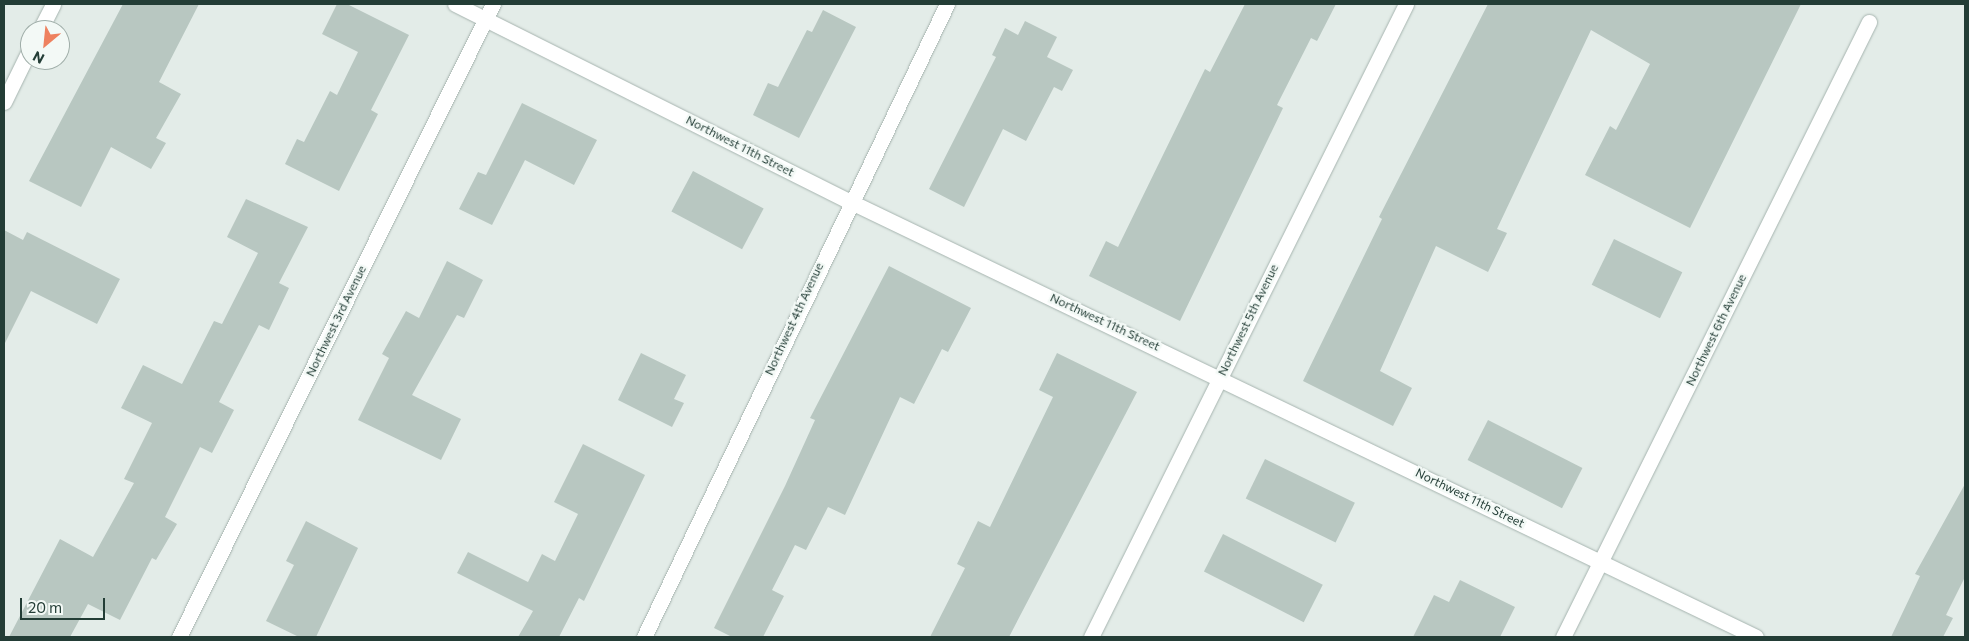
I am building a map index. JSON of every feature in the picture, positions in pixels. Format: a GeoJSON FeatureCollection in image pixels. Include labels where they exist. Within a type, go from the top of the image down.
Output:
{"type":"FeatureCollection","features":[{"type":"Feature","properties":{"kind":"street"},"geometry":{"type":"LineString","coordinates":[[45,20],[53,4]]}},
{"type":"Feature","properties":{"kind":"street","name":"Northwest 11th Street"},"geometry":{"type":"LineString","coordinates":[[455,4],[850,201],[1220,376],[1756,637]]}},
{"type":"Feature","properties":{"kind":"street","name":"Northwest 3rd Avenue"},"geometry":{"type":"LineString","coordinates":[[179,637],[493,4]]}},
{"type":"Feature","properties":{"kind":"street","name":"Northwest 4th Avenue"},"geometry":{"type":"LineString","coordinates":[[644,637],[850,201],[947,4]]}},
{"type":"Feature","properties":{"kind":"street","name":"Northwest 5th Avenue"},"geometry":{"type":"LineString","coordinates":[[1091,637],[1406,4]]}},
{"type":"Feature","properties":{"kind":"street","name":"Northwest 6th Avenue"},"geometry":{"type":"LineString","coordinates":[[1563,637],[1869,22]]}},
{"type":"Feature","properties":{"kind":"street"},"geometry":{"type":"LineString","coordinates":[[4,102],[20,70]]}},
{"type":"Feature","properties":{"kind":"building"},"geometry":{"type":"Polygon","coordinates":[[[123,4],[199,4],[159,82],[181,94],[156,138],[166,143],[151,169],[111,147],[81,207],[29,181],[123,4]]]}},
{"type":"Feature","properties":{"kind":"building"},"geometry":{"type":"Polygon","coordinates":[[[337,4],[347,4],[409,35],[371,110],[378,114],[339,191],[285,164],[297,139],[304,142],[330,91],[337,95],[358,52],[322,34],[337,4]]]}},
{"type":"Feature","properties":{"kind":"building"},"geometry":{"type":"Polygon","coordinates":[[[1245,4],[1336,4],[1317,41],[1311,38],[1277,105],[1283,108],[1180,321],[1089,276],[1106,241],[1118,247],[1205,69],[1210,72],[1245,4]]]}},
{"type":"Feature","properties":{"kind":"building"},"geometry":{"type":"Polygon","coordinates":[[[1488,4],[1801,4],[1690,228],[1585,175],[1610,126],[1616,130],[1650,64],[1591,30],[1497,229],[1507,233],[1488,272],[1436,246],[1380,371],[1412,388],[1393,426],[1303,381],[1382,219],[1379,217],[1488,4]]]}},
{"type":"Feature","properties":{"kind":"building"},"geometry":{"type":"Polygon","coordinates":[[[823,10],[856,27],[799,138],[753,115],[768,83],[778,87],[807,30],[812,32],[823,10]]]}},
{"type":"Feature","properties":{"kind":"building"},"geometry":{"type":"Polygon","coordinates":[[[1025,21],[1057,37],[1047,57],[1073,70],[1062,91],[1054,87],[1026,141],[1003,129],[964,207],[929,189],[996,57],[992,55],[1005,28],[1018,35],[1025,21]]]}},
{"type":"Feature","properties":{"kind":"building"},"geometry":{"type":"Polygon","coordinates":[[[522,103],[597,140],[574,185],[525,160],[492,225],[459,209],[478,172],[486,175],[522,103]]]}},
{"type":"Feature","properties":{"kind":"building"},"geometry":{"type":"Polygon","coordinates":[[[693,171],[764,209],[742,249],[671,212],[693,171]]]}},
{"type":"Feature","properties":{"kind":"building"},"geometry":{"type":"Polygon","coordinates":[[[246,199],[308,227],[279,283],[289,288],[269,330],[259,325],[219,402],[234,410],[212,453],[200,447],[165,517],[177,524],[156,560],[152,558],[120,620],[88,604],[70,637],[9,637],[60,539],[93,557],[134,483],[124,479],[152,423],[121,408],[143,365],[182,384],[214,321],[222,324],[258,253],[227,237],[246,199]]]}},
{"type":"Feature","properties":{"kind":"building"},"geometry":{"type":"Polygon","coordinates":[[[4,230],[23,240],[27,232],[120,279],[97,324],[31,291],[4,345],[4,230]]]}},
{"type":"Feature","properties":{"kind":"building"},"geometry":{"type":"Polygon","coordinates":[[[1614,239],[1682,272],[1660,318],[1592,285],[1614,239]]]}},
{"type":"Feature","properties":{"kind":"building"},"geometry":{"type":"Polygon","coordinates":[[[447,261],[483,280],[464,318],[457,315],[412,395],[461,419],[441,460],[358,420],[389,358],[382,354],[406,311],[419,318],[447,261]]]}},
{"type":"Feature","properties":{"kind":"building"},"geometry":{"type":"Polygon","coordinates":[[[889,266],[971,308],[948,352],[942,349],[914,404],[900,397],[845,515],[828,507],[806,550],[795,545],[772,590],[784,596],[763,637],[732,637],[714,628],[785,486],[815,420],[810,418],[889,266]]]}},
{"type":"Feature","properties":{"kind":"building"},"geometry":{"type":"Polygon","coordinates":[[[641,353],[686,375],[674,399],[684,403],[672,427],[618,400],[641,353]]]}},
{"type":"Feature","properties":{"kind":"building"},"geometry":{"type":"Polygon","coordinates":[[[1057,353],[1137,392],[1009,637],[930,637],[965,568],[957,564],[978,521],[990,527],[1053,397],[1039,390],[1057,353]]]}},
{"type":"Feature","properties":{"kind":"building"},"geometry":{"type":"Polygon","coordinates":[[[1488,420],[1582,468],[1562,508],[1468,460],[1488,420]]]}},
{"type":"Feature","properties":{"kind":"building"},"geometry":{"type":"Polygon","coordinates":[[[583,444],[645,475],[584,601],[579,598],[559,637],[518,637],[533,611],[457,573],[468,552],[528,582],[542,554],[555,561],[578,514],[554,502],[583,444]]]}},
{"type":"Feature","properties":{"kind":"building"},"geometry":{"type":"Polygon","coordinates":[[[1265,459],[1355,503],[1336,542],[1246,499],[1265,459]]]}},
{"type":"Feature","properties":{"kind":"building"},"geometry":{"type":"Polygon","coordinates":[[[1965,484],[1965,577],[1946,615],[1953,618],[1943,637],[1891,637],[1920,576],[1915,574],[1965,484]]]}},
{"type":"Feature","properties":{"kind":"building"},"geometry":{"type":"Polygon","coordinates":[[[306,521],[358,548],[316,637],[299,637],[266,621],[294,565],[286,561],[306,521]]]}},
{"type":"Feature","properties":{"kind":"building"},"geometry":{"type":"Polygon","coordinates":[[[1223,534],[1323,585],[1304,622],[1204,571],[1223,534]]]}},
{"type":"Feature","properties":{"kind":"building"},"geometry":{"type":"Polygon","coordinates":[[[1460,580],[1515,607],[1500,637],[1413,637],[1434,595],[1449,602],[1460,580]]]}}]}
